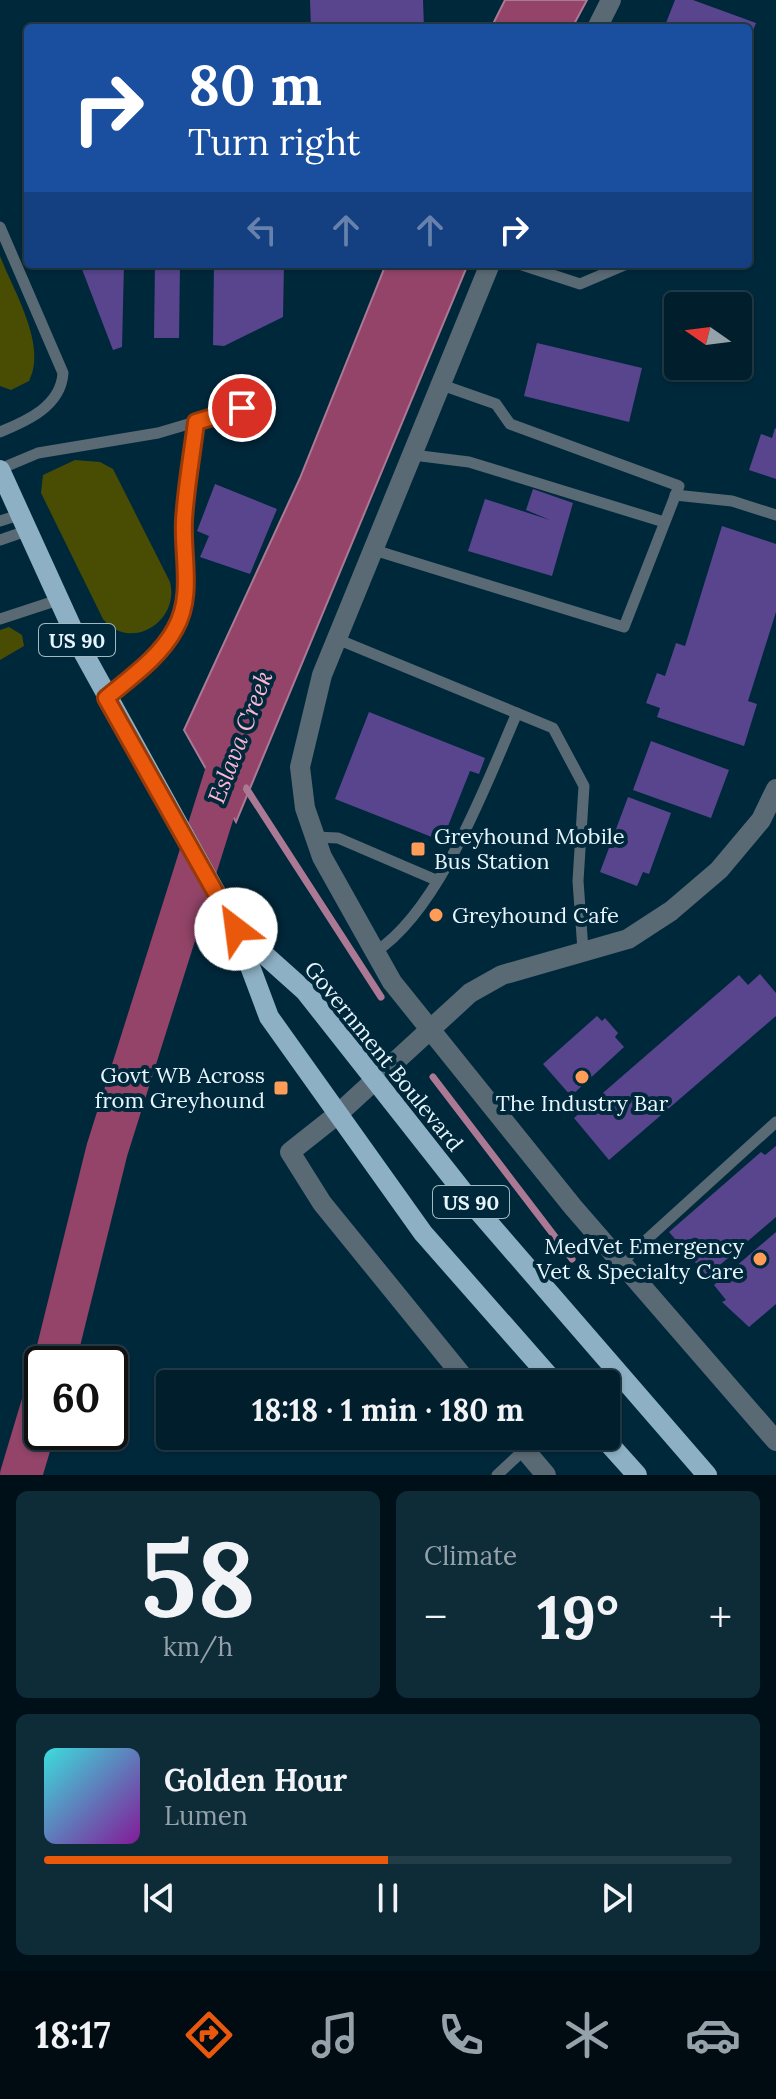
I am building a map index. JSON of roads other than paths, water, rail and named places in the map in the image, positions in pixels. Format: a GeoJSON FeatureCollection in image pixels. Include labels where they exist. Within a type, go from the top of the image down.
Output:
{"type":"FeatureCollection","features":[{"type":"Feature","properties":{"kind":"main road","name":"Government Boulevard"},"geometry":{"type":"LineString","coordinates":[[0,469],[15,523],[58,600],[106,698],[236,929],[269,1017],[423,1233],[544,1370]]}},
{"type":"Feature","properties":{"kind":"main road","name":"Government Boulevard"},"geometry":{"type":"LineString","coordinates":[[236,929],[305,991],[480,1213],[707,1475]]}},
{"type":"Feature","properties":{"kind":"main road"},"geometry":{"type":"LineString","coordinates":[[615,1450],[637,1475]]}},
{"type":"Feature","properties":{"kind":"street"},"geometry":{"type":"LineString","coordinates":[[599,24],[611,0]]}},
{"type":"Feature","properties":{"kind":"street"},"geometry":{"type":"LineString","coordinates":[[488,268],[318,688],[300,767],[305,808],[322,857],[392,982],[622,1262],[776,1441]]}},
{"type":"Feature","properties":{"kind":"street"},"geometry":{"type":"LineString","coordinates":[[458,1370],[322,1203],[290,1152],[338,1114],[470,993],[502,975],[628,939],[671,911],[719,870],[761,820],[776,789]]}},
{"type":"Feature","properties":{"kind":"street"},"geometry":{"type":"LineString","coordinates":[[525,1450],[546,1475]]}},
{"type":"Feature","properties":{"kind":"lane"},"geometry":{"type":"LineString","coordinates":[[0,227],[63,373],[53,401],[25,421],[0,432]]}},
{"type":"Feature","properties":{"kind":"lane"},"geometry":{"type":"LineString","coordinates":[[531,268],[580,284],[618,268]]}},
{"type":"Feature","properties":{"kind":"lane"},"geometry":{"type":"LineString","coordinates":[[374,550],[624,627],[679,486],[510,424],[496,404],[442,385]]}},
{"type":"Feature","properties":{"kind":"lane"},"geometry":{"type":"LineString","coordinates":[[0,469],[38,453],[158,433],[266,401]]}},
{"type":"Feature","properties":{"kind":"lane"},"geometry":{"type":"LineString","coordinates":[[106,698],[146,665],[174,631],[182,615],[186,592],[184,515],[196,422]]}},
{"type":"Feature","properties":{"kind":"lane"},"geometry":{"type":"LineString","coordinates":[[413,455],[469,462],[664,522]]}},
{"type":"Feature","properties":{"kind":"lane"},"geometry":{"type":"LineString","coordinates":[[675,495],[732,501],[776,515]]}},
{"type":"Feature","properties":{"kind":"lane"},"geometry":{"type":"LineString","coordinates":[[0,540],[15,523]]}},
{"type":"Feature","properties":{"kind":"lane"},"geometry":{"type":"LineString","coordinates":[[0,619],[58,600]]}},
{"type":"Feature","properties":{"kind":"lane"},"geometry":{"type":"LineString","coordinates":[[337,639],[553,728],[584,786],[578,881],[583,950]]}},
{"type":"Feature","properties":{"kind":"lane"},"geometry":{"type":"LineString","coordinates":[[375,952],[396,939],[457,849],[517,713]]}},
{"type":"Feature","properties":{"kind":"lane"},"geometry":{"type":"LineString","coordinates":[[315,837],[338,838],[436,880]]}},
{"type":"Feature","properties":{"kind":"lane"},"geometry":{"type":"LineString","coordinates":[[622,1262],[776,1122]]}},
{"type":"Feature","properties":{"kind":"lane"},"geometry":{"type":"LineString","coordinates":[[497,1475],[514,1450]]}},
{"type":"Feature","properties":{"kind":"water"},"geometry":{"type":"Polygon","coordinates":[[[505,0],[587,0],[574,24],[493,24],[505,0]]]}},
{"type":"Feature","properties":{"kind":"water"},"geometry":{"type":"Polygon","coordinates":[[[384,268],[466,268],[236,822],[184,730],[300,478],[384,268]]]}},
{"type":"Feature","properties":{"kind":"waterway","name":"Eslava Creek"},"geometry":{"type":"LineString","coordinates":[[58,1346],[107,1150],[237,738]]}},
{"type":"Feature","properties":{"kind":"waterway"},"geometry":{"type":"LineString","coordinates":[[246,788],[381,997]]}},
{"type":"Feature","properties":{"kind":"waterway"},"geometry":{"type":"LineString","coordinates":[[433,1077],[572,1259]]}},
{"type":"Feature","properties":{"kind":"waterway","name":"Eslava Creek"},"geometry":{"type":"LineString","coordinates":[[21,1475],[28,1450]]}},
{"type":"Feature","properties":{"kind":"place","name":"Greyhound Mobile Bus Station"},"geometry":{"type":"Point","coordinates":[418,849]}},
{"type":"Feature","properties":{"kind":"place","name":"Greyhound Cafe"},"geometry":{"type":"Point","coordinates":[436,915]}},
{"type":"Feature","properties":{"kind":"place","name":"The Industry Bar"},"geometry":{"type":"Point","coordinates":[582,1077]}},
{"type":"Feature","properties":{"kind":"place","name":"Govt WB Across from Greyhound"},"geometry":{"type":"Point","coordinates":[281,1088]}},
{"type":"Feature","properties":{"kind":"place","name":"MedVet Emergency Vet & Specialty Care"},"geometry":{"type":"Point","coordinates":[760,1259]}}]}
